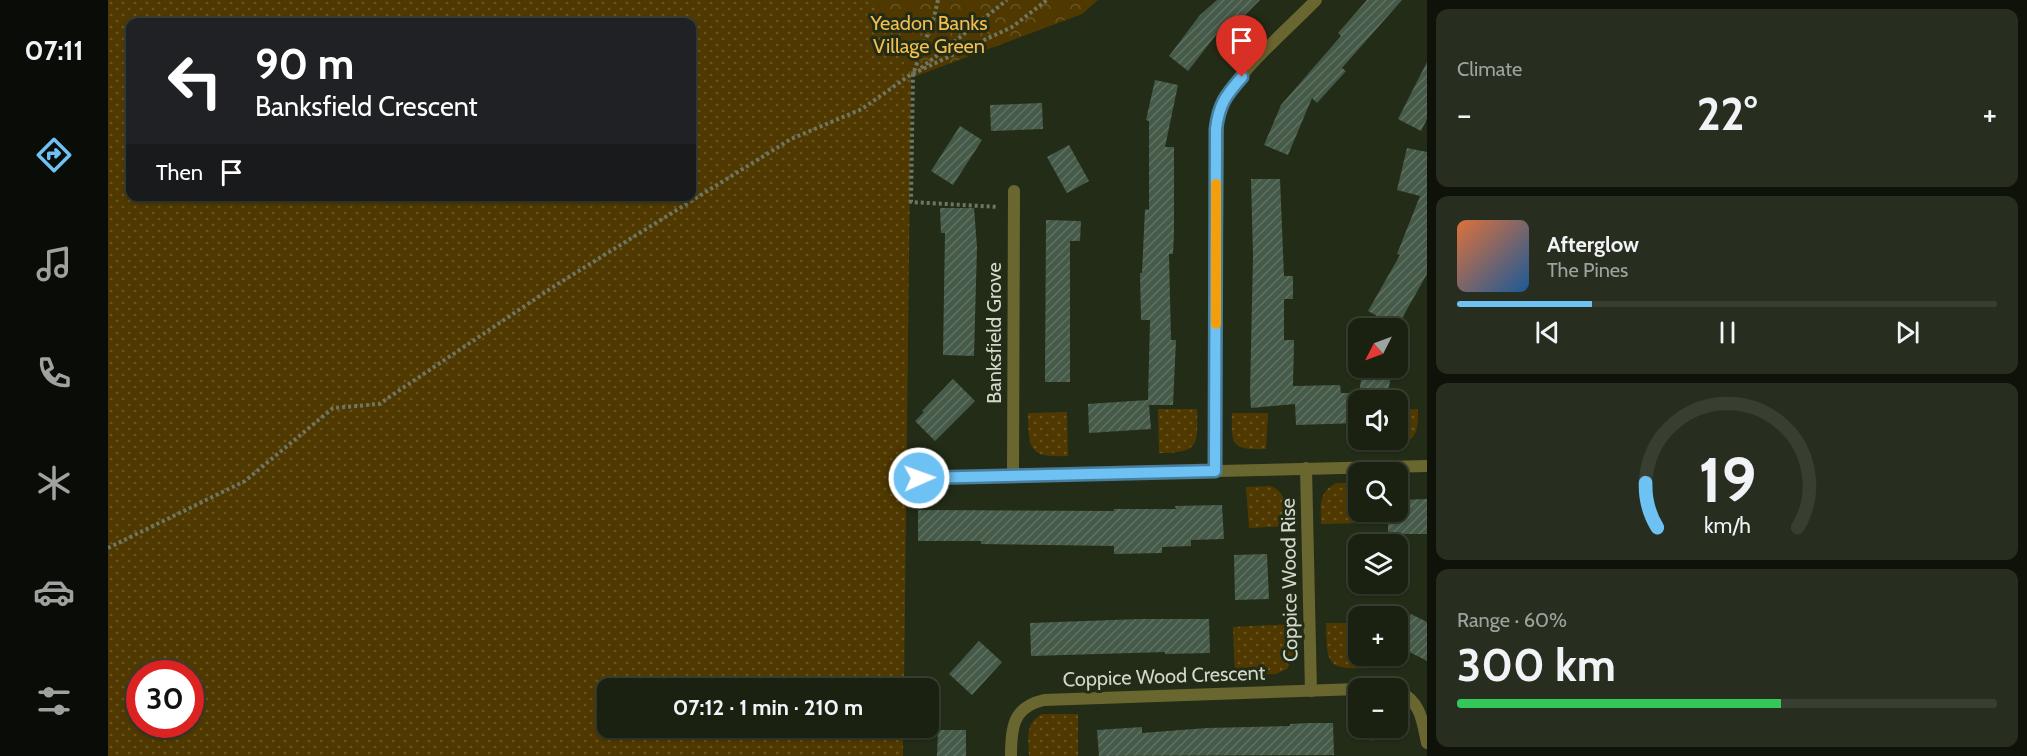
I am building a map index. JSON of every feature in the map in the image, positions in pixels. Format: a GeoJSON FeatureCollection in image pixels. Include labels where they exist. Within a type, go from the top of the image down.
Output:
{"type":"FeatureCollection","features":[{"type":"Feature","properties":{"kind":"street"},"geometry":{"type":"LineString","coordinates":[[1215,471],[1218,112],[1229,91],[1254,62],[1316,0]]}},
{"type":"Feature","properties":{"kind":"street","name":"Banksfield Grove"},"geometry":{"type":"LineString","coordinates":[[1012,475],[1014,191]]}},
{"type":"Feature","properties":{"kind":"street"},"geometry":{"type":"LineString","coordinates":[[919,478],[1427,466]]}},
{"type":"Feature","properties":{"kind":"street","name":"Coppice Wood Rise"},"geometry":{"type":"LineString","coordinates":[[1306,468],[1311,691]]}},
{"type":"Feature","properties":{"kind":"street","name":"Coppice Wood Crescent"},"geometry":{"type":"LineString","coordinates":[[1011,756],[1011,740],[1016,719],[1021,711],[1034,702],[1044,700],[1348,689]]}},
{"type":"Feature","properties":{"kind":"street"},"geometry":{"type":"LineString","coordinates":[[1408,697],[1414,701],[1419,710],[1427,743]]}},
{"type":"Feature","properties":{"kind":"path"},"geometry":{"type":"LineString","coordinates":[[938,0],[913,74],[911,202],[1014,208]]}},
{"type":"Feature","properties":{"kind":"path"},"geometry":{"type":"LineString","coordinates":[[913,74],[1007,0]]}},
{"type":"Feature","properties":{"kind":"path"},"geometry":{"type":"LineString","coordinates":[[696,198],[790,139],[862,109],[913,74],[1012,27],[1047,0]]}},
{"type":"Feature","properties":{"kind":"path"},"geometry":{"type":"LineString","coordinates":[[906,78],[913,81]]}},
{"type":"Feature","properties":{"kind":"path"},"geometry":{"type":"LineString","coordinates":[[108,548],[245,481],[333,408],[379,404],[556,285],[691,201]]}},
{"type":"Feature","properties":{"kind":"green space"},"geometry":{"type":"Polygon","coordinates":[[[108,0],[876,0],[911,78],[904,678],[597,678],[597,738],[903,738],[903,756],[108,756],[108,0]]]}},
{"type":"Feature","properties":{"kind":"green space","name":"Yeadon Banks Village Green"},"geometry":{"type":"Polygon","coordinates":[[[876,0],[1098,0],[1082,14],[911,78],[876,0]]]}},
{"type":"Feature","properties":{"kind":"green space"},"geometry":{"type":"Polygon","coordinates":[[[1158,409],[1197,409],[1197,431],[1193,445],[1182,451],[1159,453],[1158,409]]]}},
{"type":"Feature","properties":{"kind":"green space"},"geometry":{"type":"Polygon","coordinates":[[[1418,409],[1417,429],[1408,441],[1408,410],[1418,409]]]}},
{"type":"Feature","properties":{"kind":"green space"},"geometry":{"type":"Polygon","coordinates":[[[1067,412],[1068,456],[1045,455],[1033,449],[1029,435],[1028,413],[1067,412]]]}},
{"type":"Feature","properties":{"kind":"green space"},"geometry":{"type":"Polygon","coordinates":[[[1232,413],[1268,413],[1266,449],[1240,447],[1236,444],[1232,433],[1232,413]]]}},
{"type":"Feature","properties":{"kind":"green space"},"geometry":{"type":"Polygon","coordinates":[[[1337,483],[1348,483],[1348,522],[1361,523],[1321,524],[1322,500],[1326,490],[1337,483]]]}},
{"type":"Feature","properties":{"kind":"green space"},"geometry":{"type":"Polygon","coordinates":[[[1270,486],[1280,492],[1283,497],[1287,526],[1249,528],[1246,487],[1270,486]]]}},
{"type":"Feature","properties":{"kind":"green space"},"geometry":{"type":"Polygon","coordinates":[[[1326,623],[1348,623],[1348,666],[1372,666],[1372,668],[1338,666],[1332,663],[1327,649],[1326,623]]]}},
{"type":"Feature","properties":{"kind":"green space"},"geometry":{"type":"Polygon","coordinates":[[[1294,624],[1294,655],[1287,669],[1276,674],[1235,675],[1233,627],[1294,624]]]}},
{"type":"Feature","properties":{"kind":"green space"},"geometry":{"type":"Polygon","coordinates":[[[1042,714],[1078,714],[1078,756],[1029,756],[1030,727],[1032,722],[1042,714]]]}},
{"type":"Feature","properties":{"kind":"green space"},"geometry":{"type":"Polygon","coordinates":[[[1371,738],[1387,738],[1371,741],[1371,738]]]}},
{"type":"Feature","properties":{"kind":"building"},"geometry":{"type":"Polygon","coordinates":[[[1217,0],[1260,0],[1232,28],[1226,22],[1188,71],[1169,56],[1200,15],[1217,0]]]}},
{"type":"Feature","properties":{"kind":"building"},"geometry":{"type":"Polygon","coordinates":[[[1367,0],[1402,0],[1342,68],[1346,71],[1317,103],[1312,98],[1288,155],[1264,145],[1281,105],[1341,36],[1338,33],[1367,0]]]}},
{"type":"Feature","properties":{"kind":"building"},"geometry":{"type":"Polygon","coordinates":[[[1427,62],[1427,119],[1421,131],[1398,119],[1427,62]]]}},
{"type":"Feature","properties":{"kind":"building"},"geometry":{"type":"Polygon","coordinates":[[[1155,80],[1178,85],[1165,147],[1174,147],[1173,254],[1169,254],[1171,340],[1176,340],[1173,405],[1149,405],[1151,429],[1089,433],[1088,404],[1148,400],[1150,320],[1141,320],[1140,273],[1142,273],[1145,209],[1149,210],[1149,121],[1146,120],[1155,80]]]}},
{"type":"Feature","properties":{"kind":"building"},"geometry":{"type":"Polygon","coordinates":[[[1042,103],[1043,129],[991,131],[990,105],[1042,103]]]}},
{"type":"Feature","properties":{"kind":"building"},"geometry":{"type":"Polygon","coordinates":[[[960,126],[982,140],[953,185],[931,171],[960,126]]]}},
{"type":"Feature","properties":{"kind":"building"},"geometry":{"type":"Polygon","coordinates":[[[1069,145],[1089,181],[1067,193],[1047,157],[1069,145]]]}},
{"type":"Feature","properties":{"kind":"building"},"geometry":{"type":"Polygon","coordinates":[[[1407,148],[1427,152],[1427,274],[1402,318],[1381,318],[1368,311],[1400,255],[1397,254],[1420,196],[1397,190],[1407,148]]]}},
{"type":"Feature","properties":{"kind":"building"},"geometry":{"type":"Polygon","coordinates":[[[1251,179],[1280,179],[1284,276],[1293,276],[1293,299],[1284,299],[1284,340],[1294,340],[1293,386],[1340,385],[1341,393],[1348,393],[1348,423],[1296,425],[1295,404],[1251,408],[1253,256],[1251,179]]]}},
{"type":"Feature","properties":{"kind":"building"},"geometry":{"type":"Polygon","coordinates":[[[940,208],[974,208],[977,247],[974,356],[943,355],[945,233],[941,233],[940,208]]]}},
{"type":"Feature","properties":{"kind":"building"},"geometry":{"type":"Polygon","coordinates":[[[1046,220],[1081,221],[1080,241],[1070,241],[1070,382],[1045,382],[1046,220]]]}},
{"type":"Feature","properties":{"kind":"building"},"geometry":{"type":"Polygon","coordinates":[[[1361,378],[1390,378],[1388,390],[1359,390],[1361,378]]]}},
{"type":"Feature","properties":{"kind":"building"},"geometry":{"type":"Polygon","coordinates":[[[953,379],[975,401],[935,441],[915,421],[953,379]]]}},
{"type":"Feature","properties":{"kind":"building"},"geometry":{"type":"Polygon","coordinates":[[[1427,499],[1427,534],[1388,534],[1388,522],[1408,522],[1408,500],[1427,499]]]}},
{"type":"Feature","properties":{"kind":"building"},"geometry":{"type":"Polygon","coordinates":[[[1222,505],[1224,539],[1191,540],[1191,546],[1162,547],[1162,553],[1114,554],[1114,546],[918,541],[918,510],[1114,511],[1114,509],[1176,509],[1175,506],[1222,505]]]}},
{"type":"Feature","properties":{"kind":"building"},"geometry":{"type":"Polygon","coordinates":[[[1267,554],[1269,599],[1235,600],[1234,555],[1267,554]]]}},
{"type":"Feature","properties":{"kind":"building"},"geometry":{"type":"Polygon","coordinates":[[[1411,614],[1427,622],[1427,661],[1408,651],[1408,620],[1411,614]]]}},
{"type":"Feature","properties":{"kind":"building"},"geometry":{"type":"Polygon","coordinates":[[[1209,619],[1210,653],[1031,656],[1030,623],[1209,619]]]}},
{"type":"Feature","properties":{"kind":"building"},"geometry":{"type":"Polygon","coordinates":[[[979,641],[1002,662],[972,695],[949,674],[979,641]]]}},
{"type":"Feature","properties":{"kind":"building"},"geometry":{"type":"Polygon","coordinates":[[[1333,723],[1334,755],[1099,756],[1097,730],[1142,727],[1142,733],[1333,723]]]}},
{"type":"Feature","properties":{"kind":"building"},"geometry":{"type":"Polygon","coordinates":[[[939,730],[966,730],[966,756],[937,756],[939,730]]]}},
{"type":"Feature","properties":{"kind":"slow traffic"},"geometry":{"type":"LineString","coordinates":[[1216,184],[1216,324]]}},
{"type":"Feature","properties":{"kind":"route"},"geometry":{"type":"LineString","coordinates":[[919,478],[1215,471],[1216,129],[1222,101],[1242,77]]}}]}
